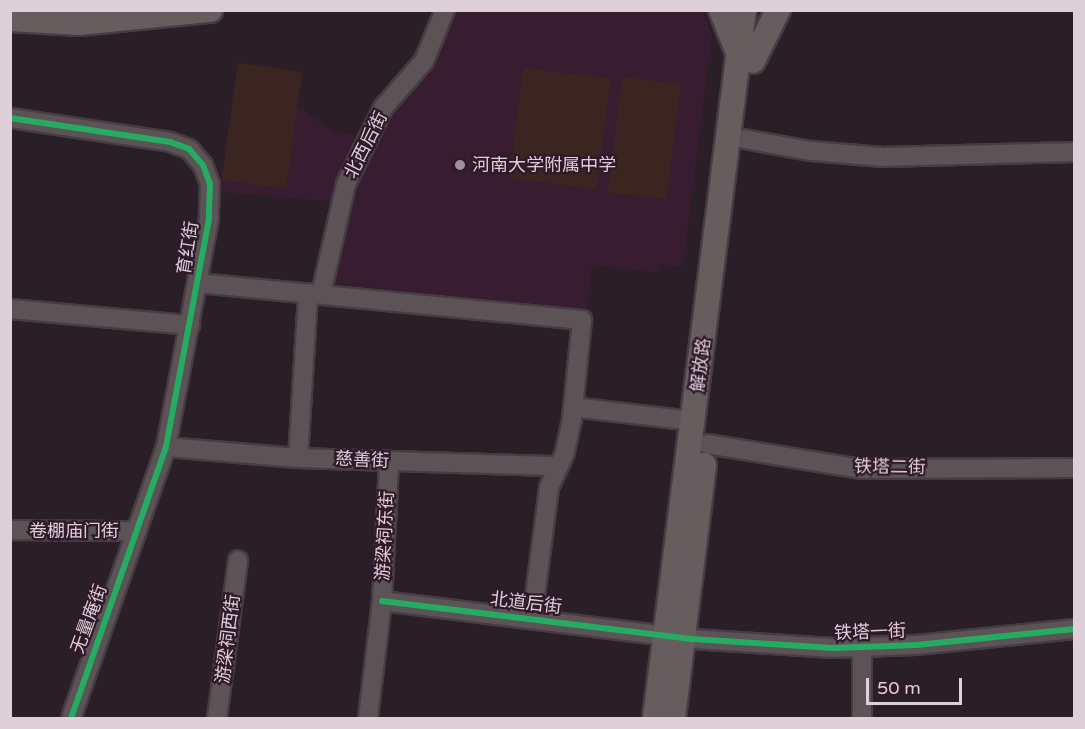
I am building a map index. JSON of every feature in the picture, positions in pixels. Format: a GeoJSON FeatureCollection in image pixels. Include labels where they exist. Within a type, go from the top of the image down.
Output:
{"type":"FeatureCollection","features":[{"type":"Feature","properties":{"kind":"main road"},"geometry":{"type":"LineString","coordinates":[[10,19],[89,23],[210,10]]}},
{"type":"Feature","properties":{"kind":"main road"},"geometry":{"type":"LineString","coordinates":[[721,10],[746,59],[778,10]]}},
{"type":"Feature","properties":{"kind":"main road","name":"解放路"},"geometry":{"type":"LineString","coordinates":[[656,718],[678,634],[707,444],[744,139],[746,59],[744,10]]}},
{"type":"Feature","properties":{"kind":"main road","name":"解放路"},"geometry":{"type":"LineString","coordinates":[[673,718],[693,421],[746,59],[759,10]]}},
{"type":"Feature","properties":{"kind":"street","name":"北西后街"},"geometry":{"type":"LineString","coordinates":[[314,294],[346,184],[383,108],[424,61],[445,10]]}},
{"type":"Feature","properties":{"kind":"street","name":"育红街"},"geometry":{"type":"LineString","coordinates":[[10,118],[170,142],[189,149],[202,165],[210,184],[198,283],[166,447],[137,531]]}},
{"type":"Feature","properties":{"kind":"street"},"geometry":{"type":"LineString","coordinates":[[744,139],[811,152],[883,157],[1074,152]]}},
{"type":"Feature","properties":{"kind":"street","name":"育红街"},"geometry":{"type":"LineString","coordinates":[[198,283],[582,320],[573,407]]}},
{"type":"Feature","properties":{"kind":"street"},"geometry":{"type":"LineString","coordinates":[[298,458],[314,294]]}},
{"type":"Feature","properties":{"kind":"street"},"geometry":{"type":"LineString","coordinates":[[10,309],[190,325]]}},
{"type":"Feature","properties":{"kind":"street"},"geometry":{"type":"LineString","coordinates":[[532,619],[549,488],[568,442],[573,407],[693,421]]}},
{"type":"Feature","properties":{"kind":"street","name":"铁塔二街"},"geometry":{"type":"LineString","coordinates":[[707,444],[862,468],[1074,468]]}},
{"type":"Feature","properties":{"kind":"street","name":"慈善街"},"geometry":{"type":"LineString","coordinates":[[166,447],[298,458],[558,466]]}},
{"type":"Feature","properties":{"kind":"street","name":"游梁祠东街"},"geometry":{"type":"LineString","coordinates":[[368,718],[382,601],[389,462]]}},
{"type":"Feature","properties":{"kind":"street","name":"卷棚庙门街"},"geometry":{"type":"LineString","coordinates":[[10,530],[137,531]]}},
{"type":"Feature","properties":{"kind":"street","name":"无量庵街"},"geometry":{"type":"LineString","coordinates":[[71,718],[137,531]]}},
{"type":"Feature","properties":{"kind":"street","name":"游梁祠西街"},"geometry":{"type":"LineString","coordinates":[[217,718],[238,560]]}},
{"type":"Feature","properties":{"kind":"street","name":"北道后街"},"geometry":{"type":"LineString","coordinates":[[382,601],[678,634]]}},
{"type":"Feature","properties":{"kind":"street","name":"铁塔一街"},"geometry":{"type":"LineString","coordinates":[[678,634],[862,640],[1074,621]]}},
{"type":"Feature","properties":{"kind":"street","name":"铁塔一街"},"geometry":{"type":"LineString","coordinates":[[678,634],[757,645],[862,648],[1074,629]]}},
{"type":"Feature","properties":{"kind":"street"},"geometry":{"type":"LineString","coordinates":[[862,648],[862,718]]}},
{"type":"Feature","properties":{"kind":"shaded area","name":"河南大学附属中学"},"geometry":{"type":"Polygon","coordinates":[[[702,10],[712,36],[683,267],[660,265],[659,273],[592,265],[587,310],[333,284],[348,203],[220,192],[238,63],[302,72],[298,106],[334,132],[355,135],[353,146],[372,149],[381,121],[399,99],[417,86],[433,59],[451,11],[702,10]]]}},
{"type":"Feature","properties":{"kind":"shaded area"},"geometry":{"type":"Polygon","coordinates":[[[238,63],[302,72],[286,189],[222,180],[238,63]]]}},
{"type":"Feature","properties":{"kind":"shaded area"},"geometry":{"type":"Polygon","coordinates":[[[523,68],[610,79],[597,189],[509,178],[523,68]]]}},
{"type":"Feature","properties":{"kind":"shaded area"},"geometry":{"type":"Polygon","coordinates":[[[622,77],[681,84],[666,199],[608,192],[622,77]]]}},
{"type":"Feature","properties":{"kind":"cycle path"},"geometry":{"type":"LineString","coordinates":[[10,118],[170,142],[189,149],[203,165],[210,184],[209,219],[166,447],[71,718]]}},
{"type":"Feature","properties":{"kind":"cycle path"},"geometry":{"type":"LineString","coordinates":[[382,601],[692,639],[833,648],[916,645],[1074,629]]}},
{"type":"Feature","properties":{"kind":"place","name":"河南大学附属中学"},"geometry":{"type":"Point","coordinates":[460,165]}}]}
